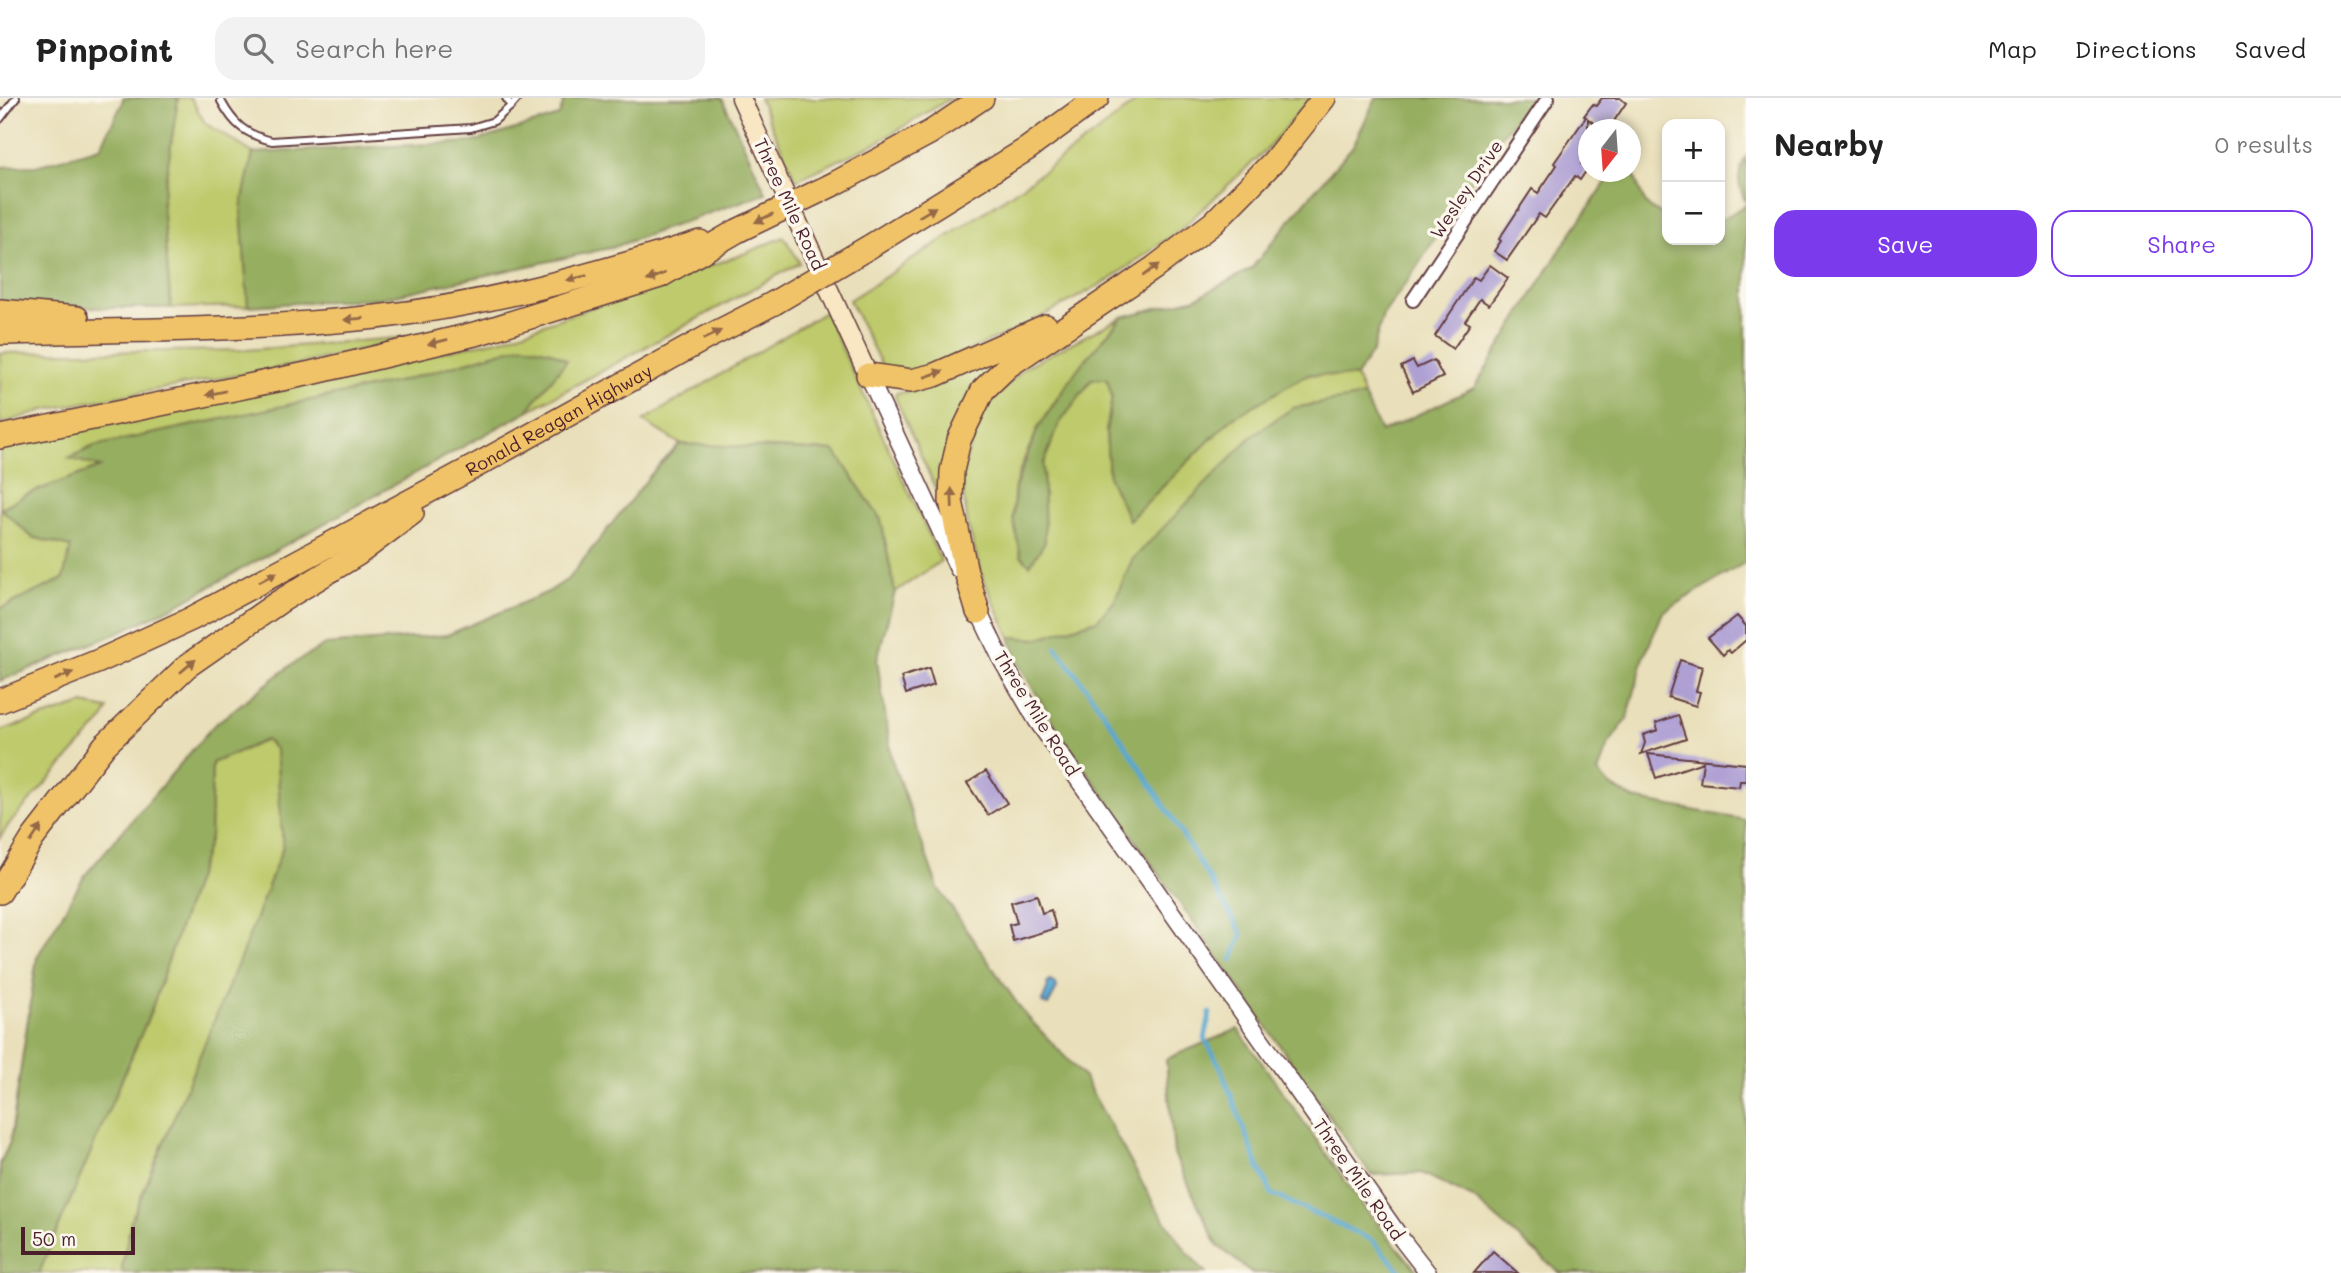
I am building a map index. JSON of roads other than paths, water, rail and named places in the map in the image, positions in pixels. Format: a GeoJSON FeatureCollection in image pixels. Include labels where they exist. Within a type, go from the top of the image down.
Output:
{"type":"FeatureCollection","features":[{"type":"Feature","properties":{"kind":"highway"},"geometry":{"type":"LineString","coordinates":[[0,437],[311,373],[479,333],[660,276],[737,231],[836,183],[931,132],[982,98]]}},
{"type":"Feature","properties":{"kind":"highway","name":"Ronald Reagan Highway"},"geometry":{"type":"LineString","coordinates":[[0,701],[99,661],[191,619],[774,303],[1010,160],[1097,98]]}},
{"type":"Feature","properties":{"kind":"highway"},"geometry":{"type":"LineString","coordinates":[[978,612],[951,501],[952,471],[959,440],[984,390],[1008,366],[1154,268],[1213,223],[1274,161],[1324,98]]}},
{"type":"Feature","properties":{"kind":"highway"},"geometry":{"type":"LineString","coordinates":[[0,332],[189,328],[376,317],[491,298],[602,273],[737,231]]}},
{"type":"Feature","properties":{"kind":"highway"},"geometry":{"type":"LineString","coordinates":[[868,375],[911,381],[935,375],[1060,320],[1094,308]]}},
{"type":"Feature","properties":{"kind":"highway"},"geometry":{"type":"LineString","coordinates":[[0,311],[189,328]]}},
{"type":"Feature","properties":{"kind":"highway"},"geometry":{"type":"LineString","coordinates":[[0,892],[33,838],[105,745],[187,666],[269,609],[356,555],[481,463]]}},
{"type":"Feature","properties":{"kind":"main road","name":"Three Mile Road"},"geometry":{"type":"LineString","coordinates":[[741,98],[868,375]]}},
{"type":"Feature","properties":{"kind":"street","name":"Wesley Drive"},"geometry":{"type":"LineString","coordinates":[[1413,300],[1548,98]]}},
{"type":"Feature","properties":{"kind":"street","name":"Three Mile Road"},"geometry":{"type":"LineString","coordinates":[[868,375],[978,612],[1002,661],[1037,721],[1428,1273]]}},
{"type":"Feature","properties":{"kind":"lane"},"geometry":{"type":"LineString","coordinates":[[0,119],[16,98]]}},
{"type":"Feature","properties":{"kind":"lane"},"geometry":{"type":"LineString","coordinates":[[506,98],[511,106]]}},
{"type":"Feature","properties":{"kind":"lane"},"geometry":{"type":"LineString","coordinates":[[223,99],[230,118],[241,128],[257,137],[272,141],[471,128],[494,121],[518,98]]}},
{"type":"Feature","properties":{"kind":"water"},"geometry":{"type":"Polygon","coordinates":[[[1050,981],[1056,984],[1057,988],[1048,1005],[1042,1003],[1050,981]]]}},
{"type":"Feature","properties":{"kind":"waterway"},"geometry":{"type":"LineString","coordinates":[[1056,647],[1130,752],[1242,934],[1232,960]]}},
{"type":"Feature","properties":{"kind":"waterway"},"geometry":{"type":"LineString","coordinates":[[1210,1013],[1205,1039],[1220,1066],[1259,1168],[1272,1194],[1372,1240],[1402,1273]]}}]}
